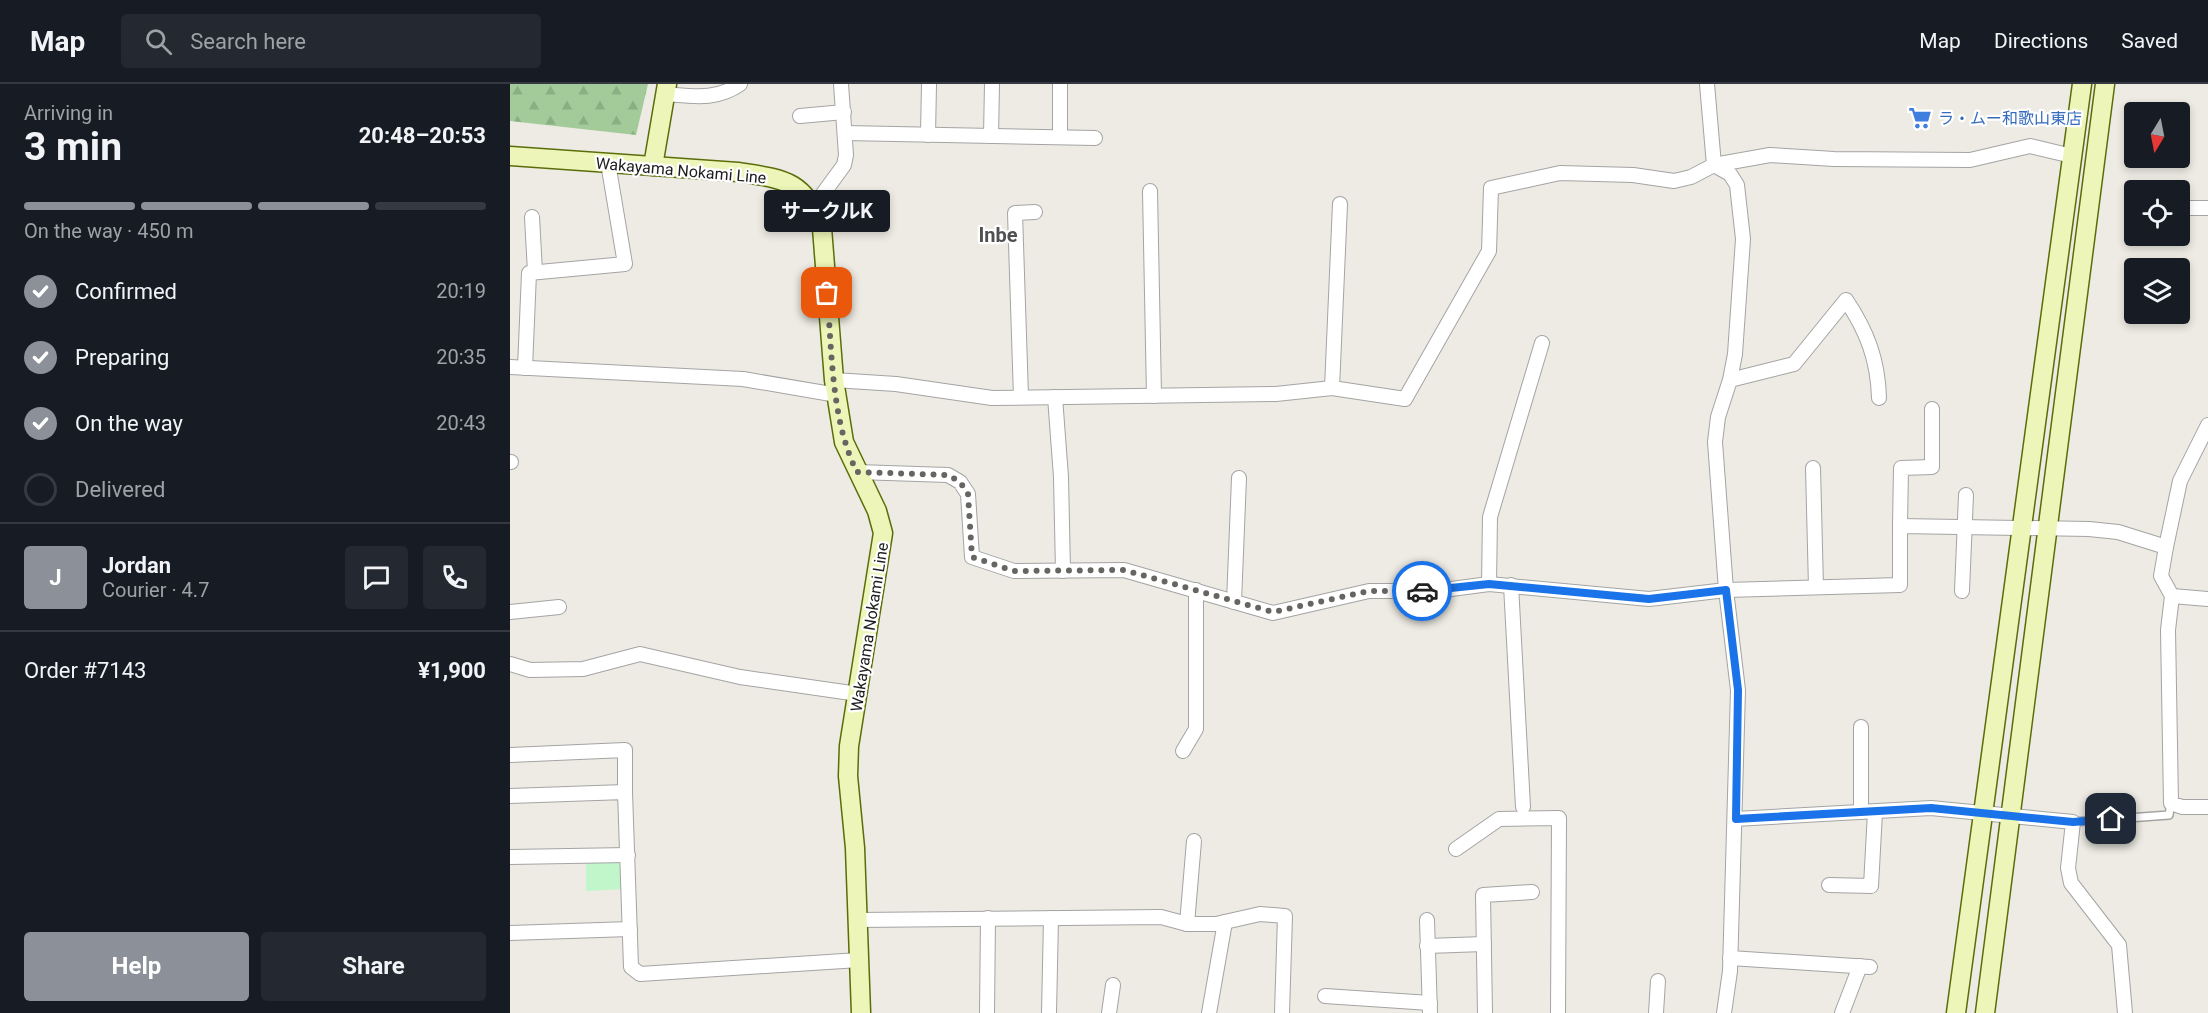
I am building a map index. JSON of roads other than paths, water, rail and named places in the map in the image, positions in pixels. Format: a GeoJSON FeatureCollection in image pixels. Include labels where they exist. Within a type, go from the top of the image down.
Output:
{"type":"FeatureCollection","features":[{"type":"Feature","properties":{"kind":"street"},"geometry":{"type":"LineString","coordinates":[[653,166],[665,89],[707,97],[726,94],[740,84]]}},
{"type":"Feature","properties":{"kind":"street"},"geometry":{"type":"LineString","coordinates":[[814,206],[844,165],[845,133],[841,84]]}},
{"type":"Feature","properties":{"kind":"street"},"geometry":{"type":"LineString","coordinates":[[928,135],[929,84]]}},
{"type":"Feature","properties":{"kind":"street"},"geometry":{"type":"LineString","coordinates":[[991,136],[992,84]]}},
{"type":"Feature","properties":{"kind":"street"},"geometry":{"type":"LineString","coordinates":[[1060,84],[1060,137]]}},
{"type":"Feature","properties":{"kind":"street"},"geometry":{"type":"LineString","coordinates":[[1707,84],[1714,165]]}},
{"type":"Feature","properties":{"kind":"street"},"geometry":{"type":"LineString","coordinates":[[1956,1013],[2082,84]]}},
{"type":"Feature","properties":{"kind":"street"},"geometry":{"type":"LineString","coordinates":[[1985,1013],[2105,84]]}},
{"type":"Feature","properties":{"kind":"street"},"geometry":{"type":"LineString","coordinates":[[800,116],[844,112]]}},
{"type":"Feature","properties":{"kind":"street"},"geometry":{"type":"LineString","coordinates":[[845,133],[1095,138]]}},
{"type":"Feature","properties":{"kind":"street"},"geometry":{"type":"LineString","coordinates":[[510,366],[743,379],[836,387],[896,384],[992,398],[1276,394],[1332,388],[1404,399],[1489,251],[1491,188],[1560,173],[1633,175],[1674,181],[1692,177],[1714,165],[1770,155],[1834,159],[1970,160],[2030,146],[2072,156]]}},
{"type":"Feature","properties":{"kind":"street","name":"Wakayama Nokami Line"},"geometry":{"type":"LineString","coordinates":[[510,156],[767,177],[785,182],[802,192],[814,206],[822,228],[836,387],[844,442],[877,511],[883,533],[849,746],[848,776],[855,848],[861,1013]]}},
{"type":"Feature","properties":{"kind":"street"},"geometry":{"type":"LineString","coordinates":[[525,368],[529,273],[625,264],[608,163]]}},
{"type":"Feature","properties":{"kind":"street"},"geometry":{"type":"LineString","coordinates":[[1714,165],[1730,174],[1737,185],[1743,239],[1730,380],[1718,417],[1714,442],[1726,590],[1738,690],[1736,819],[1730,958],[1724,1013]]}},
{"type":"Feature","properties":{"kind":"street"},"geometry":{"type":"LineString","coordinates":[[1150,191],[1154,396]]}},
{"type":"Feature","properties":{"kind":"street"},"geometry":{"type":"LineString","coordinates":[[1332,388],[1340,204]]}},
{"type":"Feature","properties":{"kind":"street"},"geometry":{"type":"LineString","coordinates":[[2190,208],[2208,208]]}},
{"type":"Feature","properties":{"kind":"street"},"geometry":{"type":"LineString","coordinates":[[1021,397],[1016,213],[1035,212]]}},
{"type":"Feature","properties":{"kind":"street"},"geometry":{"type":"LineString","coordinates":[[532,217],[535,272]]}},
{"type":"Feature","properties":{"kind":"street"},"geometry":{"type":"LineString","coordinates":[[1730,380],[1794,364],[1846,300],[1862,324],[1872,349],[1878,374],[1879,398]]}},
{"type":"Feature","properties":{"kind":"street"},"geometry":{"type":"LineString","coordinates":[[1489,584],[1490,517],[1542,343]]}},
{"type":"Feature","properties":{"kind":"street"},"geometry":{"type":"LineString","coordinates":[[1055,397],[1061,477],[1063,571]]}},
{"type":"Feature","properties":{"kind":"street"},"geometry":{"type":"LineString","coordinates":[[857,472],[948,475],[960,482],[968,494],[972,557],[1014,571],[1124,570],[1273,612],[1369,591],[1436,591],[1489,584],[1649,599],[1726,590],[1900,585],[1901,468],[1932,468],[1932,410]]}},
{"type":"Feature","properties":{"kind":"street"},"geometry":{"type":"LineString","coordinates":[[2208,425],[2180,481],[2161,576],[2172,596],[2168,630],[2171,803],[2182,807],[2208,807]]}},
{"type":"Feature","properties":{"kind":"street"},"geometry":{"type":"LineString","coordinates":[[1813,468],[1816,587]]}},
{"type":"Feature","properties":{"kind":"street"},"geometry":{"type":"LineString","coordinates":[[1233,602],[1239,478]]}},
{"type":"Feature","properties":{"kind":"street"},"geometry":{"type":"LineString","coordinates":[[1962,591],[1966,495]]}},
{"type":"Feature","properties":{"kind":"street"},"geometry":{"type":"LineString","coordinates":[[1900,526],[2022,527],[2118,532],[2166,547]]}},
{"type":"Feature","properties":{"kind":"street"},"geometry":{"type":"LineString","coordinates":[[1511,585],[1523,807]]}},
{"type":"Feature","properties":{"kind":"street"},"geometry":{"type":"LineString","coordinates":[[1183,751],[1196,729],[1196,590]]}},
{"type":"Feature","properties":{"kind":"street"},"geometry":{"type":"LineString","coordinates":[[2172,596],[2208,598]]}},
{"type":"Feature","properties":{"kind":"street"},"geometry":{"type":"LineString","coordinates":[[510,612],[559,607]]}},
{"type":"Feature","properties":{"kind":"street"},"geometry":{"type":"LineString","coordinates":[[510,664],[530,670],[584,669],[640,654],[740,677],[858,694]]}},
{"type":"Feature","properties":{"kind":"street"},"geometry":{"type":"LineString","coordinates":[[1829,885],[1871,886],[1861,727]]}},
{"type":"Feature","properties":{"kind":"street"},"geometry":{"type":"LineString","coordinates":[[510,755],[625,750],[631,967],[640,974],[859,960]]}},
{"type":"Feature","properties":{"kind":"street"},"geometry":{"type":"LineString","coordinates":[[510,796],[625,792]]}},
{"type":"Feature","properties":{"kind":"street"},"geometry":{"type":"LineString","coordinates":[[1736,819],[1931,808],[2073,822],[2068,868],[2071,883],[2119,945],[2125,1013]]}},
{"type":"Feature","properties":{"kind":"street"},"geometry":{"type":"LineString","coordinates":[[1456,849],[1499,819],[1559,818],[1558,1013]]}},
{"type":"Feature","properties":{"kind":"street"},"geometry":{"type":"LineString","coordinates":[[1187,924],[1194,841]]}},
{"type":"Feature","properties":{"kind":"street"},"geometry":{"type":"LineString","coordinates":[[510,857],[628,855]]}},
{"type":"Feature","properties":{"kind":"street"},"geometry":{"type":"LineString","coordinates":[[1485,1013],[1484,895],[1532,892]]}},
{"type":"Feature","properties":{"kind":"street"},"geometry":{"type":"LineString","coordinates":[[857,920],[1161,916],[1187,924],[1225,922],[1260,914],[1285,916],[1282,1013]]}},
{"type":"Feature","properties":{"kind":"street"},"geometry":{"type":"LineString","coordinates":[[987,918],[987,1013]]}},
{"type":"Feature","properties":{"kind":"street"},"geometry":{"type":"LineString","coordinates":[[1049,1013],[1051,918]]}},
{"type":"Feature","properties":{"kind":"street"},"geometry":{"type":"LineString","coordinates":[[1325,996],[1430,1008],[1427,920]]}},
{"type":"Feature","properties":{"kind":"street"},"geometry":{"type":"LineString","coordinates":[[1209,1013],[1225,922]]}},
{"type":"Feature","properties":{"kind":"street"},"geometry":{"type":"LineString","coordinates":[[510,933],[630,929]]}},
{"type":"Feature","properties":{"kind":"street"},"geometry":{"type":"LineString","coordinates":[[1427,946],[1484,944]]}},
{"type":"Feature","properties":{"kind":"street"},"geometry":{"type":"LineString","coordinates":[[1730,958],[1865,966],[1842,1013]]}},
{"type":"Feature","properties":{"kind":"street"},"geometry":{"type":"LineString","coordinates":[[1656,1013],[1658,981]]}},
{"type":"Feature","properties":{"kind":"street"},"geometry":{"type":"LineString","coordinates":[[1109,1013],[1113,985]]}},
{"type":"Feature","properties":{"kind":"lane"},"geometry":{"type":"LineString","coordinates":[[2073,822],[2169,815],[2171,803]]}},
{"type":"Feature","properties":{"kind":"place","name":"ラ・ムー和歌山東店"},"geometry":{"type":"Point","coordinates":[1920,118]}},
{"type":"Feature","properties":{"kind":"place","name":"サークルK"},"geometry":{"type":"Point","coordinates":[827,293]}},
{"type":"Feature","properties":{"kind":"district","name":"Inbe"},"geometry":{"type":"Point","coordinates":[998,235]}}]}
